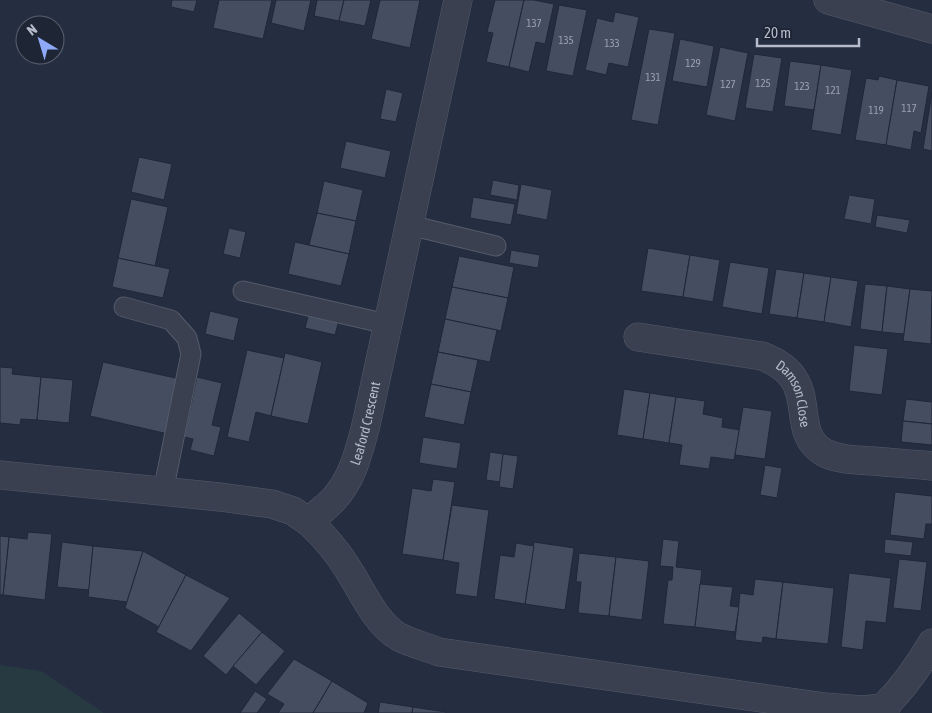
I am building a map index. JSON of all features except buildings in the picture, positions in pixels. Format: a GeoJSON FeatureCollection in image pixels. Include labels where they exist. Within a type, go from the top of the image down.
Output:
{"type":"FeatureCollection","features":[{"type":"Feature","properties":{"kind":"street","name":"Leaford Crescent"},"geometry":{"type":"LineString","coordinates":[[309,522],[338,494],[346,483],[357,460],[458,0]]}},
{"type":"Feature","properties":{"kind":"street"},"geometry":{"type":"LineString","coordinates":[[828,0],[932,29]]}},
{"type":"Feature","properties":{"kind":"street","name":"Damson Close"},"geometry":{"type":"LineString","coordinates":[[638,337],[762,356],[774,361],[792,375],[796,382],[802,404],[804,426],[815,446],[824,452],[840,458],[932,466]]}},
{"type":"Feature","properties":{"kind":"street"},"geometry":{"type":"LineString","coordinates":[[0,475],[220,497],[272,504],[293,511],[309,522],[329,541],[383,624],[398,636],[439,652],[825,707],[884,710],[916,670],[932,643]]}},
{"type":"Feature","properties":{"kind":"lane"},"geometry":{"type":"LineString","coordinates":[[409,225],[496,246]]}},
{"type":"Feature","properties":{"kind":"lane"},"geometry":{"type":"LineString","coordinates":[[243,291],[388,324]]}},
{"type":"Feature","properties":{"kind":"lane"},"geometry":{"type":"LineString","coordinates":[[124,307],[171,320],[187,338],[191,354],[163,492]]}},
{"type":"Feature","properties":{"kind":"shaded area"},"geometry":{"type":"Polygon","coordinates":[[[0,665],[41,671],[104,713],[0,713],[0,665]]]}}]}
